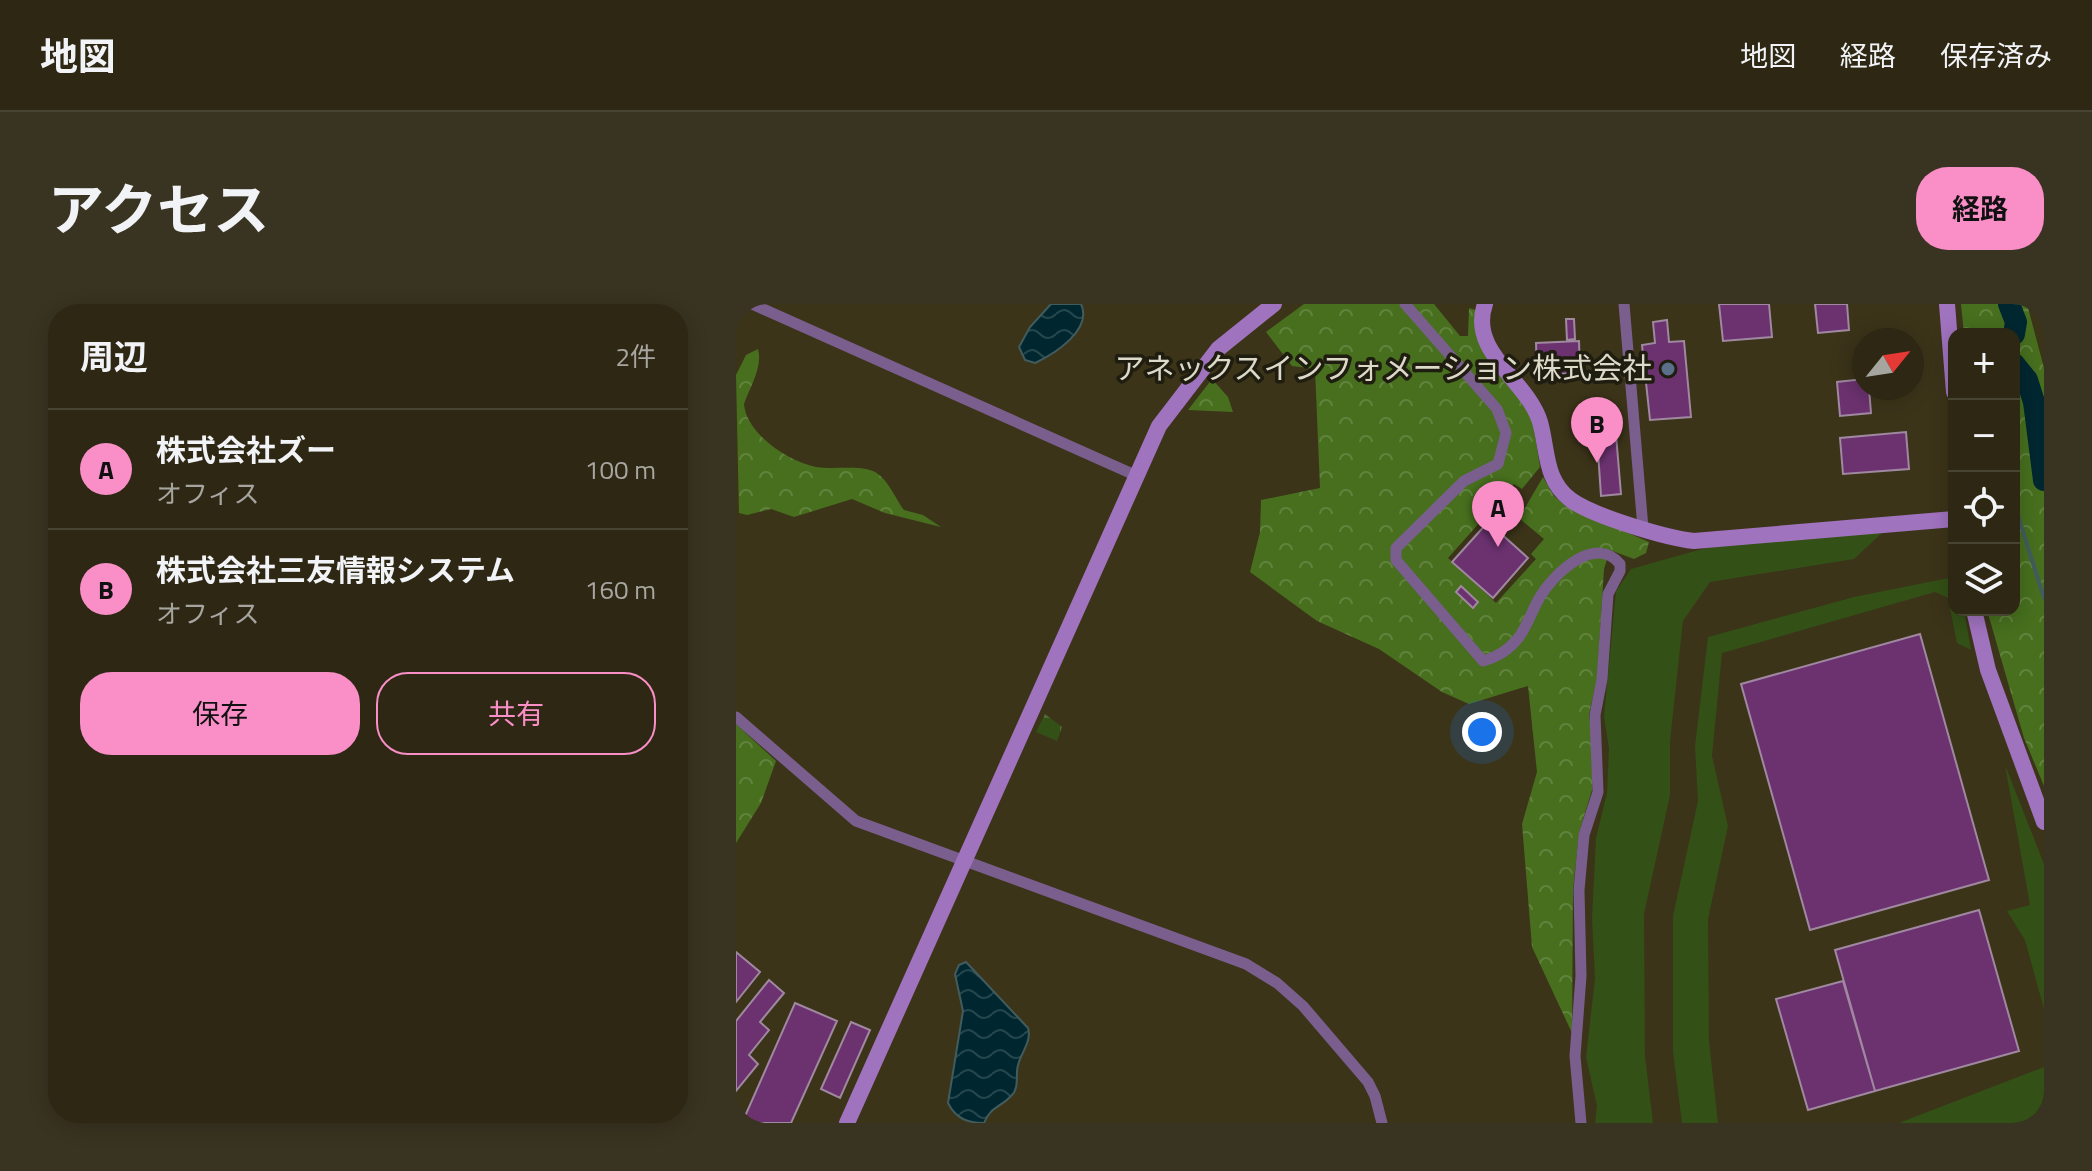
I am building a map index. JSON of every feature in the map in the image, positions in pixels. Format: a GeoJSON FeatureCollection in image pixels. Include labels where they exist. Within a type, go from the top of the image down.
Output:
{"type":"FeatureCollection","features":[{"type":"Feature","properties":{"kind":"street"},"geometry":{"type":"LineString","coordinates":[[752,304],[1137,476]]}},
{"type":"Feature","properties":{"kind":"street"},"geometry":{"type":"LineString","coordinates":[[847,1123],[1159,426],[1180,393],[1218,349],[1274,304]]}},
{"type":"Feature","properties":{"kind":"street"},"geometry":{"type":"LineString","coordinates":[[1405,304],[1497,409],[1506,433],[1498,464],[1464,481],[1396,548],[1396,560],[1483,661],[1507,650],[1518,639],[1552,580],[1572,565],[1598,551],[1607,553],[1620,564],[1620,571],[1608,594],[1602,679],[1595,715],[1598,792],[1584,835],[1579,890],[1581,976],[1575,1056],[1581,1123]]}},
{"type":"Feature","properties":{"kind":"street"},"geometry":{"type":"LineString","coordinates":[[1485,304],[1482,327],[1487,343],[1494,357],[1527,392],[1535,408],[1546,462],[1557,484],[1571,500],[1583,507],[1673,539],[1694,541],[1948,520]]}},
{"type":"Feature","properties":{"kind":"street"},"geometry":{"type":"LineString","coordinates":[[1624,304],[1643,528]]}},
{"type":"Feature","properties":{"kind":"street"},"geometry":{"type":"LineString","coordinates":[[1947,304],[1949,328]]}},
{"type":"Feature","properties":{"kind":"street"},"geometry":{"type":"LineString","coordinates":[[1975,616],[1988,670],[2039,794],[2044,822]]}},
{"type":"Feature","properties":{"kind":"street"},"geometry":{"type":"LineString","coordinates":[[736,717],[856,821],[1211,949],[1277,983],[1303,1006],[1368,1082],[1382,1123]]}},
{"type":"Feature","properties":{"kind":"green space"},"geometry":{"type":"Polygon","coordinates":[[[1304,304],[1434,304],[1460,336],[1468,336],[1469,308],[1475,310],[1531,410],[1540,467],[1522,489],[1514,484],[1448,558],[1496,603],[1536,559],[1531,554],[1544,539],[1519,518],[1543,477],[1554,496],[1566,506],[1649,542],[1646,553],[1634,559],[1610,550],[1604,569],[1597,678],[1589,715],[1594,751],[1592,790],[1579,833],[1573,890],[1572,1033],[1532,947],[1522,824],[1537,772],[1528,686],[1469,704],[1442,692],[1379,649],[1317,621],[1250,572],[1260,532],[1261,500],[1320,488],[1315,369],[1292,366],[1266,332],[1304,304]]]}},
{"type":"Feature","properties":{"kind":"green space"},"geometry":{"type":"Polygon","coordinates":[[[1961,304],[2027,304],[2044,368],[2044,786],[2024,738],[1989,616],[2020,616],[2020,328],[1963,328],[1961,304]]]}},
{"type":"Feature","properties":{"kind":"green space"},"geometry":{"type":"Polygon","coordinates":[[[758,349],[757,370],[744,404],[752,425],[760,435],[781,453],[805,464],[873,471],[887,483],[904,510],[923,515],[941,527],[885,513],[852,499],[794,517],[771,509],[747,515],[739,513],[736,375],[746,355],[758,349]]]}},
{"type":"Feature","properties":{"kind":"green space"},"geometry":{"type":"Polygon","coordinates":[[[1212,379],[1228,397],[1233,412],[1188,410],[1212,379]]]}},
{"type":"Feature","properties":{"kind":"green space"},"geometry":{"type":"Polygon","coordinates":[[[1883,532],[1854,559],[1710,582],[1683,621],[1670,741],[1670,795],[1644,914],[1645,1056],[1653,1123],[1595,1123],[1597,1106],[1586,1057],[1595,979],[1592,918],[1596,838],[1607,793],[1609,748],[1604,717],[1616,591],[1631,569],[1720,544],[1883,532]]]}},
{"type":"Feature","properties":{"kind":"green space"},"geometry":{"type":"Polygon","coordinates":[[[1948,578],[1948,598],[1935,592],[1722,653],[1712,756],[1728,826],[1708,919],[1709,1041],[1718,1123],[1682,1123],[1673,1052],[1673,916],[1698,801],[1695,746],[1708,637],[1854,597],[1948,578]]]}},
{"type":"Feature","properties":{"kind":"green space"},"geometry":{"type":"Polygon","coordinates":[[[1952,616],[1965,616],[1971,650],[1957,643],[1952,616]]]}},
{"type":"Feature","properties":{"kind":"green space"},"geometry":{"type":"Polygon","coordinates":[[[1045,714],[1062,727],[1057,741],[1036,732],[1045,714]]]}},
{"type":"Feature","properties":{"kind":"green space"},"geometry":{"type":"Polygon","coordinates":[[[736,724],[776,761],[761,803],[736,843],[736,724]]]}},
{"type":"Feature","properties":{"kind":"green space"},"geometry":{"type":"Polygon","coordinates":[[[2005,765],[2044,864],[2044,1009],[2025,940],[2007,911],[2030,905],[2005,765]]]}},
{"type":"Feature","properties":{"kind":"green space"},"geometry":{"type":"Polygon","coordinates":[[[2044,1067],[2044,1114],[2021,1123],[1899,1123],[2044,1067]]]}},
{"type":"Feature","properties":{"kind":"water"},"geometry":{"type":"Polygon","coordinates":[[[1051,304],[1081,304],[1082,323],[1070,340],[1052,354],[1035,363],[1025,360],[1019,347],[1030,327],[1051,304]]]}},
{"type":"Feature","properties":{"kind":"water"},"geometry":{"type":"Polygon","coordinates":[[[966,962],[1028,1028],[1029,1033],[1018,1065],[1014,1093],[993,1110],[984,1123],[963,1119],[948,1103],[963,1011],[955,974],[959,965],[966,962]]]}},
{"type":"Feature","properties":{"kind":"building"},"geometry":{"type":"Polygon","coordinates":[[[1719,304],[1769,304],[1772,337],[1723,341],[1719,304]]]}},
{"type":"Feature","properties":{"kind":"building"},"geometry":{"type":"Polygon","coordinates":[[[1815,304],[1847,304],[1849,330],[1818,333],[1815,304]]]}},
{"type":"Feature","properties":{"kind":"building"},"geometry":{"type":"Polygon","coordinates":[[[1566,319],[1574,319],[1575,339],[1567,340],[1566,319]]]}},
{"type":"Feature","properties":{"kind":"building"},"geometry":{"type":"Polygon","coordinates":[[[1667,320],[1669,342],[1684,341],[1691,417],[1650,420],[1642,345],[1655,343],[1653,322],[1667,320]]]}},
{"type":"Feature","properties":{"kind":"building"},"geometry":{"type":"Polygon","coordinates":[[[1579,341],[1580,373],[1537,375],[1536,343],[1579,341]]]}},
{"type":"Feature","properties":{"kind":"building"},"geometry":{"type":"Polygon","coordinates":[[[1852,380],[1852,400],[1870,400],[1871,413],[1840,416],[1837,382],[1852,380]]]}},
{"type":"Feature","properties":{"kind":"building"},"geometry":{"type":"Polygon","coordinates":[[[1906,432],[1909,469],[1843,474],[1840,438],[1906,432]]]}},
{"type":"Feature","properties":{"kind":"building"},"geometry":{"type":"Polygon","coordinates":[[[1616,435],[1621,494],[1601,496],[1597,437],[1616,435]]]}},
{"type":"Feature","properties":{"kind":"building"},"geometry":{"type":"Polygon","coordinates":[[[1488,522],[1528,558],[1493,598],[1452,562],[1488,522]]]}},
{"type":"Feature","properties":{"kind":"building"},"geometry":{"type":"Polygon","coordinates":[[[1461,586],[1478,602],[1473,608],[1456,592],[1461,586]]]}},
{"type":"Feature","properties":{"kind":"building"},"geometry":{"type":"Polygon","coordinates":[[[1920,634],[1989,880],[1810,930],[1741,684],[1920,634]]]}},
{"type":"Feature","properties":{"kind":"building"},"geometry":{"type":"Polygon","coordinates":[[[1979,910],[2019,1051],[1875,1091],[1835,950],[1979,910]]]}},
{"type":"Feature","properties":{"kind":"building"},"geometry":{"type":"Polygon","coordinates":[[[736,952],[760,972],[736,1002],[736,952]]]}},
{"type":"Feature","properties":{"kind":"building"},"geometry":{"type":"Polygon","coordinates":[[[769,980],[784,993],[760,1022],[769,1030],[749,1055],[758,1064],[736,1091],[736,1021],[769,980]]]}},
{"type":"Feature","properties":{"kind":"building"},"geometry":{"type":"Polygon","coordinates":[[[1843,981],[1875,1091],[1808,1110],[1776,999],[1843,981]]]}},
{"type":"Feature","properties":{"kind":"building"},"geometry":{"type":"Polygon","coordinates":[[[795,1003],[837,1021],[791,1123],[742,1123],[795,1003]]]}},
{"type":"Feature","properties":{"kind":"building"},"geometry":{"type":"Polygon","coordinates":[[[851,1022],[870,1030],[840,1098],[821,1089],[851,1022]]]}},
{"type":"Feature","properties":{"kind":"waterway"},"geometry":{"type":"LineString","coordinates":[[2009,304],[2016,322],[2015,328]]}},
{"type":"Feature","properties":{"kind":"waterway"},"geometry":{"type":"LineString","coordinates":[[2020,371],[2027,380],[2034,402],[2044,480]]}},
{"type":"Feature","properties":{"kind":"waterway"},"geometry":{"type":"LineString","coordinates":[[2020,522],[2044,598]]}},
{"type":"Feature","properties":{"kind":"place","name":"アネックスインフォメーション株式会社"},"geometry":{"type":"Point","coordinates":[1668,369]}},
{"type":"Feature","properties":{"kind":"place","name":"株式会社三友情報システム"},"geometry":{"type":"Point","coordinates":[1597,463]}},
{"type":"Feature","properties":{"kind":"place","name":"株式会社ズー"},"geometry":{"type":"Point","coordinates":[1498,547]}}]}
